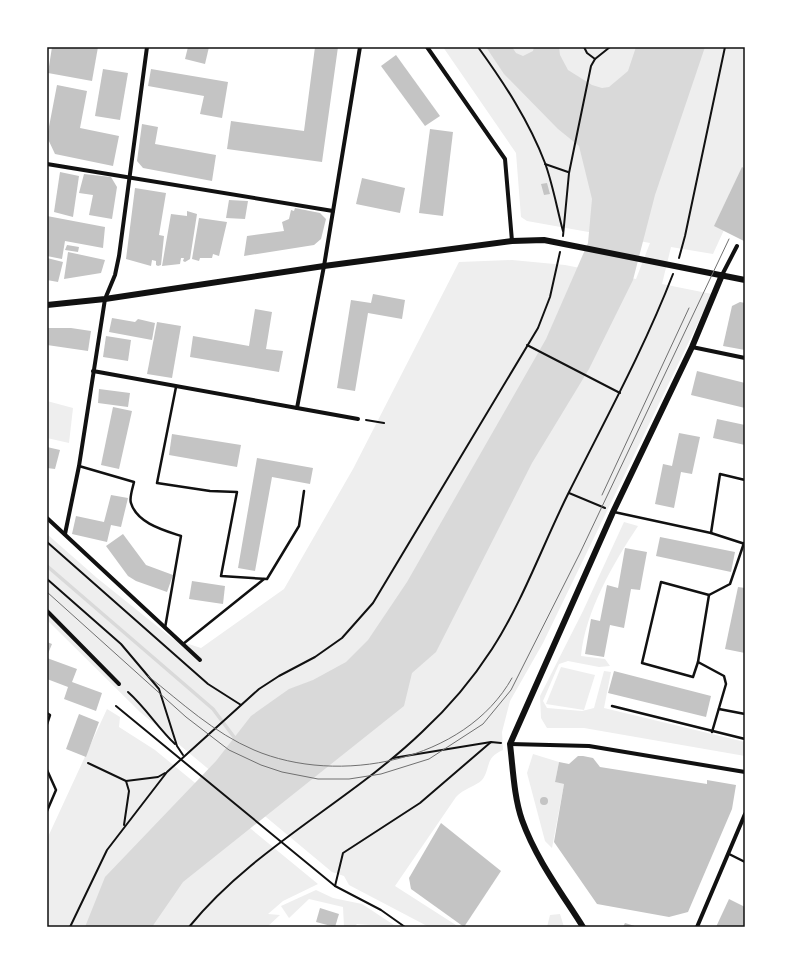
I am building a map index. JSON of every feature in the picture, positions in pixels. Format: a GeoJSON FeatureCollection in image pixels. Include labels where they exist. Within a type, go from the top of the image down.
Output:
{"type":"FeatureCollection","features":[{"type":"Feature","properties":{"kind":"street"},"geometry":{"type":"LineString","coordinates":[[65,534],[79,466],[105,299],[115,275],[119,256],[128,178],[147,47]]}},
{"type":"Feature","properties":{"kind":"street"},"geometry":{"type":"LineString","coordinates":[[297,408],[324,266],[360,47]]}},
{"type":"Feature","properties":{"kind":"street"},"geometry":{"type":"LineString","coordinates":[[427,47],[504,159],[512,241]]}},
{"type":"Feature","properties":{"kind":"street"},"geometry":{"type":"LineString","coordinates":[[47,164],[333,211]]}},
{"type":"Feature","properties":{"kind":"street"},"geometry":{"type":"LineString","coordinates":[[47,305],[105,299],[324,266],[512,241],[544,240],[745,280]]}},
{"type":"Feature","properties":{"kind":"street"},"geometry":{"type":"LineString","coordinates":[[583,927],[536,854],[522,819],[514,782],[510,744],[613,512],[692,347],[722,275],[737,246]]}},
{"type":"Feature","properties":{"kind":"street"},"geometry":{"type":"LineString","coordinates":[[692,347],[745,358]]}},
{"type":"Feature","properties":{"kind":"street"},"geometry":{"type":"LineString","coordinates":[[93,371],[176,387],[358,418]]}},
{"type":"Feature","properties":{"kind":"street"},"geometry":{"type":"LineString","coordinates":[[47,518],[200,660]]}},
{"type":"Feature","properties":{"kind":"street"},"geometry":{"type":"LineString","coordinates":[[47,611],[119,684]]}},
{"type":"Feature","properties":{"kind":"street"},"geometry":{"type":"LineString","coordinates":[[510,744],[589,746],[745,772]]}},
{"type":"Feature","properties":{"kind":"street"},"geometry":{"type":"LineString","coordinates":[[697,927],[745,814]]}},
{"type":"Feature","properties":{"kind":"lane"},"geometry":{"type":"LineString","coordinates":[[176,387],[157,483],[210,491],[237,492],[221,576],[265,578]]}},
{"type":"Feature","properties":{"kind":"lane"},"geometry":{"type":"LineString","coordinates":[[79,466],[134,482],[130,502],[139,518],[168,532],[181,536],[165,628]]}},
{"type":"Feature","properties":{"kind":"lane"},"geometry":{"type":"LineString","coordinates":[[711,533],[720,474],[745,480]]}},
{"type":"Feature","properties":{"kind":"lane"},"geometry":{"type":"LineString","coordinates":[[183,644],[265,578],[267,579],[299,526],[304,491]]}},
{"type":"Feature","properties":{"kind":"lane"},"geometry":{"type":"LineString","coordinates":[[613,512],[711,533],[744,543],[730,584],[709,595],[661,582],[642,662],[693,677],[698,662],[709,595]]}},
{"type":"Feature","properties":{"kind":"lane"},"geometry":{"type":"LineString","coordinates":[[698,662],[724,676],[726,684],[712,732]]}},
{"type":"Feature","properties":{"kind":"lane"},"geometry":{"type":"LineString","coordinates":[[612,706],[745,739]]}},
{"type":"Feature","properties":{"kind":"lane"},"geometry":{"type":"LineString","coordinates":[[719,709],[745,714]]}},
{"type":"Feature","properties":{"kind":"lane"},"geometry":{"type":"LineString","coordinates":[[47,714],[50,715],[47,724]]}},
{"type":"Feature","properties":{"kind":"lane"},"geometry":{"type":"LineString","coordinates":[[47,770],[56,790],[47,811]]}},
{"type":"Feature","properties":{"kind":"lane"},"geometry":{"type":"LineString","coordinates":[[728,854],[745,862]]}},
{"type":"Feature","properties":{"kind":"path"},"geometry":{"type":"LineString","coordinates":[[478,47],[505,86],[529,128],[545,164],[564,234]]}},
{"type":"Feature","properties":{"kind":"path"},"geometry":{"type":"LineString","coordinates":[[584,47],[587,53],[595,59]]}},
{"type":"Feature","properties":{"kind":"path"},"geometry":{"type":"LineString","coordinates":[[562,241],[564,234],[569,172],[591,66],[595,59],[610,47]]}},
{"type":"Feature","properties":{"kind":"path"},"geometry":{"type":"LineString","coordinates":[[677,263],[685,236],[726,47]]}},
{"type":"Feature","properties":{"kind":"path"},"geometry":{"type":"LineString","coordinates":[[545,164],[569,172]]}},
{"type":"Feature","properties":{"kind":"path"},"geometry":{"type":"LineString","coordinates":[[70,927],[102,859],[124,826],[167,772],[271,681],[329,648],[351,629],[364,615],[389,579],[538,328],[550,297],[561,248]]}},
{"type":"Feature","properties":{"kind":"path"},"geometry":{"type":"LineString","coordinates":[[188,927],[213,899],[239,875],[392,758],[422,732],[471,679],[493,648],[526,585],[569,493],[620,393],[654,320],[674,270]]}},
{"type":"Feature","properties":{"kind":"path"},"geometry":{"type":"LineString","coordinates":[[527,345],[620,393]]}},
{"type":"Feature","properties":{"kind":"path"},"geometry":{"type":"LineString","coordinates":[[358,418],[384,423]]}},
{"type":"Feature","properties":{"kind":"path"},"geometry":{"type":"LineString","coordinates":[[569,493],[613,512]]}},
{"type":"Feature","properties":{"kind":"path"},"geometry":{"type":"LineString","coordinates":[[47,542],[208,684],[241,706]]}},
{"type":"Feature","properties":{"kind":"path"},"geometry":{"type":"LineString","coordinates":[[47,579],[121,644],[159,689],[176,746]]}},
{"type":"Feature","properties":{"kind":"path"},"geometry":{"type":"LineString","coordinates":[[128,692],[143,705],[165,735],[185,755]]}},
{"type":"Feature","properties":{"kind":"path"},"geometry":{"type":"LineString","coordinates":[[116,706],[335,886],[381,910],[405,927]]}},
{"type":"Feature","properties":{"kind":"path"},"geometry":{"type":"LineString","coordinates":[[392,758],[491,742],[510,744]]}},
{"type":"Feature","properties":{"kind":"path"},"geometry":{"type":"LineString","coordinates":[[335,886],[343,853],[420,803],[491,742]]}},
{"type":"Feature","properties":{"kind":"path"},"geometry":{"type":"LineString","coordinates":[[88,764],[126,781],[158,777],[167,772]]}},
{"type":"Feature","properties":{"kind":"path"},"geometry":{"type":"LineString","coordinates":[[124,826],[129,791],[126,781]]}},
{"type":"Feature","properties":{"kind":"shaded area"},"geometry":{"type":"Polygon","coordinates":[[[443,47],[745,47],[745,184],[713,254],[671,247],[662,284],[712,294],[543,643],[510,701],[502,732],[503,750],[497,753],[490,760],[485,776],[482,780],[456,797],[395,886],[459,927],[429,927],[349,885],[344,876],[332,872],[140,712],[47,620],[47,534],[97,578],[173,639],[201,648],[284,589],[353,469],[459,262],[512,260],[565,265],[636,279],[650,243],[527,221],[521,217],[516,153],[443,47]]]}},
{"type":"Feature","properties":{"kind":"shaded area"},"geometry":{"type":"Polygon","coordinates":[[[486,47],[512,47],[516,53],[523,56],[533,51],[534,47],[559,47],[560,55],[568,70],[592,85],[602,88],[609,87],[628,71],[636,47],[705,47],[655,195],[633,280],[589,369],[532,463],[436,652],[412,673],[404,706],[183,882],[152,927],[85,927],[105,877],[216,761],[251,716],[289,689],[313,680],[346,662],[368,640],[407,582],[546,339],[588,243],[592,199],[579,146],[558,129],[504,74],[486,47]]]}},
{"type":"Feature","properties":{"kind":"shaded area"},"geometry":{"type":"Polygon","coordinates":[[[47,401],[73,408],[69,443],[47,438],[47,401]]]}},
{"type":"Feature","properties":{"kind":"shaded area"},"geometry":{"type":"Polygon","coordinates":[[[624,522],[638,526],[610,571],[594,605],[588,622],[581,656],[605,659],[610,666],[599,667],[568,661],[559,664],[543,701],[547,708],[582,711],[594,708],[604,671],[611,672],[604,708],[745,742],[745,756],[584,728],[547,728],[541,718],[540,696],[583,611],[624,522]]]}},
{"type":"Feature","properties":{"kind":"shaded area"},"geometry":{"type":"Polygon","coordinates":[[[561,667],[595,675],[584,710],[546,704],[561,667]]]}},
{"type":"Feature","properties":{"kind":"shaded area"},"geometry":{"type":"Polygon","coordinates":[[[107,709],[120,717],[119,727],[155,750],[318,884],[283,901],[268,914],[280,915],[267,927],[47,927],[47,839],[107,709]]]}},
{"type":"Feature","properties":{"kind":"shaded area"},"geometry":{"type":"Polygon","coordinates":[[[533,754],[559,762],[555,782],[564,784],[552,848],[545,841],[527,773],[533,754]]]}},
{"type":"Feature","properties":{"kind":"shaded area"},"geometry":{"type":"Polygon","coordinates":[[[316,890],[333,898],[362,904],[397,927],[357,924],[354,927],[344,927],[343,907],[309,899],[289,918],[281,906],[316,890]]]}},
{"type":"Feature","properties":{"kind":"shaded area"},"geometry":{"type":"Polygon","coordinates":[[[560,914],[564,927],[547,927],[550,915],[560,914]]]}},
{"type":"Feature","properties":{"kind":"building"},"geometry":{"type":"Polygon","coordinates":[[[52,47],[98,47],[92,81],[48,73],[52,47]]]}},
{"type":"Feature","properties":{"kind":"building"},"geometry":{"type":"Polygon","coordinates":[[[188,47],[209,47],[205,64],[185,59],[188,47]]]}},
{"type":"Feature","properties":{"kind":"building"},"geometry":{"type":"Polygon","coordinates":[[[315,47],[338,47],[322,162],[227,149],[231,121],[304,131],[315,47]]]}},
{"type":"Feature","properties":{"kind":"building"},"geometry":{"type":"Polygon","coordinates":[[[396,55],[440,116],[425,126],[381,66],[396,55]]]}},
{"type":"Feature","properties":{"kind":"building"},"geometry":{"type":"Polygon","coordinates":[[[103,69],[128,73],[120,120],[95,116],[103,69]]]}},
{"type":"Feature","properties":{"kind":"building"},"geometry":{"type":"Polygon","coordinates":[[[151,69],[228,82],[222,118],[200,114],[204,96],[148,86],[151,69]]]}},
{"type":"Feature","properties":{"kind":"building"},"geometry":{"type":"Polygon","coordinates":[[[57,85],[87,91],[80,128],[119,136],[113,166],[55,154],[47,137],[57,85]]]}},
{"type":"Feature","properties":{"kind":"building"},"geometry":{"type":"Polygon","coordinates":[[[142,124],[158,127],[155,144],[216,155],[212,181],[143,168],[137,161],[142,124]]]}},
{"type":"Feature","properties":{"kind":"building"},"geometry":{"type":"Polygon","coordinates":[[[430,129],[453,132],[443,216],[419,213],[430,129]]]}},
{"type":"Feature","properties":{"kind":"building"},"geometry":{"type":"Polygon","coordinates":[[[742,167],[745,169],[744,241],[714,226],[742,167]]]}},
{"type":"Feature","properties":{"kind":"building"},"geometry":{"type":"Polygon","coordinates":[[[60,172],[79,176],[73,217],[54,212],[60,172]]]}},
{"type":"Feature","properties":{"kind":"building"},"geometry":{"type":"Polygon","coordinates":[[[84,174],[111,177],[117,187],[112,219],[89,215],[93,195],[79,193],[84,174]]]}},
{"type":"Feature","properties":{"kind":"building"},"geometry":{"type":"Polygon","coordinates":[[[362,178],[405,188],[400,213],[356,204],[362,178]]]}},
{"type":"Feature","properties":{"kind":"building"},"geometry":{"type":"Polygon","coordinates":[[[547,183],[550,194],[544,195],[541,184],[547,183]]]}},
{"type":"Feature","properties":{"kind":"building"},"geometry":{"type":"Polygon","coordinates":[[[135,188],[166,193],[159,235],[164,236],[161,265],[158,266],[156,265],[156,261],[152,260],[151,266],[126,259],[135,188]]]}},
{"type":"Feature","properties":{"kind":"building"},"geometry":{"type":"Polygon","coordinates":[[[229,200],[248,201],[245,219],[226,218],[229,200]]]}},
{"type":"Feature","properties":{"kind":"building"},"geometry":{"type":"Polygon","coordinates":[[[295,208],[320,213],[326,219],[321,239],[314,245],[244,256],[247,236],[284,231],[282,222],[289,219],[291,210],[294,211],[295,208]]]}},
{"type":"Feature","properties":{"kind":"building"},"geometry":{"type":"Polygon","coordinates":[[[187,211],[197,214],[190,259],[185,262],[183,261],[184,258],[181,258],[180,264],[162,266],[171,214],[187,216],[187,211]]]}},
{"type":"Feature","properties":{"kind":"building"},"geometry":{"type":"Polygon","coordinates":[[[47,216],[105,227],[103,248],[65,241],[62,259],[47,256],[47,216]]]}},
{"type":"Feature","properties":{"kind":"building"},"geometry":{"type":"Polygon","coordinates":[[[199,218],[227,222],[219,256],[213,254],[212,258],[200,258],[199,261],[192,259],[199,218]]]}},
{"type":"Feature","properties":{"kind":"building"},"geometry":{"type":"Polygon","coordinates":[[[67,245],[79,247],[78,252],[65,250],[67,245]]]}},
{"type":"Feature","properties":{"kind":"building"},"geometry":{"type":"Polygon","coordinates":[[[68,252],[105,260],[101,273],[64,279],[68,252]]]}},
{"type":"Feature","properties":{"kind":"building"},"geometry":{"type":"Polygon","coordinates":[[[47,258],[63,262],[58,282],[47,280],[47,258]]]}},
{"type":"Feature","properties":{"kind":"building"},"geometry":{"type":"Polygon","coordinates":[[[373,294],[405,300],[402,319],[368,313],[355,391],[337,388],[351,300],[371,303],[373,294]]]}},
{"type":"Feature","properties":{"kind":"building"},"geometry":{"type":"Polygon","coordinates":[[[740,302],[745,303],[745,350],[723,346],[732,306],[740,302]]]}},
{"type":"Feature","properties":{"kind":"building"},"geometry":{"type":"Polygon","coordinates":[[[255,309],[272,312],[266,349],[283,351],[279,372],[190,357],[193,336],[249,346],[255,309]]]}},
{"type":"Feature","properties":{"kind":"building"},"geometry":{"type":"Polygon","coordinates":[[[112,318],[135,322],[138,319],[155,323],[152,340],[109,332],[112,318]]]}},
{"type":"Feature","properties":{"kind":"building"},"geometry":{"type":"Polygon","coordinates":[[[157,322],[181,326],[172,378],[147,374],[157,322]]]}},
{"type":"Feature","properties":{"kind":"building"},"geometry":{"type":"Polygon","coordinates":[[[47,328],[71,328],[91,331],[88,351],[47,345],[47,328]]]}},
{"type":"Feature","properties":{"kind":"building"},"geometry":{"type":"Polygon","coordinates":[[[106,336],[131,340],[128,361],[103,357],[106,336]]]}},
{"type":"Feature","properties":{"kind":"building"},"geometry":{"type":"Polygon","coordinates":[[[697,371],[745,383],[745,408],[691,395],[697,371]]]}},
{"type":"Feature","properties":{"kind":"building"},"geometry":{"type":"Polygon","coordinates":[[[99,389],[130,393],[128,407],[98,403],[99,389]]]}},
{"type":"Feature","properties":{"kind":"building"},"geometry":{"type":"Polygon","coordinates":[[[113,407],[132,411],[119,469],[101,465],[113,407]]]}},
{"type":"Feature","properties":{"kind":"building"},"geometry":{"type":"Polygon","coordinates":[[[717,419],[745,425],[745,445],[713,438],[717,419]]]}},
{"type":"Feature","properties":{"kind":"building"},"geometry":{"type":"Polygon","coordinates":[[[679,433],[700,437],[692,474],[681,472],[674,508],[655,504],[663,464],[672,466],[679,433]]]}},
{"type":"Feature","properties":{"kind":"building"},"geometry":{"type":"Polygon","coordinates":[[[172,434],[241,445],[237,467],[169,455],[172,434]]]}},
{"type":"Feature","properties":{"kind":"building"},"geometry":{"type":"Polygon","coordinates":[[[47,447],[60,450],[55,469],[47,468],[47,447]]]}},
{"type":"Feature","properties":{"kind":"building"},"geometry":{"type":"Polygon","coordinates":[[[257,458],[313,468],[310,484],[272,477],[255,571],[238,568],[257,458]]]}},
{"type":"Feature","properties":{"kind":"building"},"geometry":{"type":"Polygon","coordinates":[[[111,495],[128,498],[121,527],[111,525],[107,542],[72,534],[76,516],[104,522],[111,495]]]}},
{"type":"Feature","properties":{"kind":"building"},"geometry":{"type":"Polygon","coordinates":[[[123,534],[146,565],[173,575],[167,592],[136,581],[128,576],[106,546],[123,534]]]}},
{"type":"Feature","properties":{"kind":"building"},"geometry":{"type":"Polygon","coordinates":[[[660,537],[735,552],[731,572],[656,556],[660,537]]]}},
{"type":"Feature","properties":{"kind":"building"},"geometry":{"type":"Polygon","coordinates":[[[625,548],[647,552],[640,590],[631,589],[624,628],[610,625],[604,657],[585,654],[591,619],[600,621],[607,585],[618,588],[625,548]]]}},
{"type":"Feature","properties":{"kind":"building"},"geometry":{"type":"Polygon","coordinates":[[[192,581],[225,586],[223,604],[189,599],[192,581]]]}},
{"type":"Feature","properties":{"kind":"building"},"geometry":{"type":"Polygon","coordinates":[[[738,587],[745,588],[745,653],[725,649],[738,587]]]}},
{"type":"Feature","properties":{"kind":"building"},"geometry":{"type":"Polygon","coordinates":[[[47,642],[52,644],[47,656],[47,642]]]}},
{"type":"Feature","properties":{"kind":"building"},"geometry":{"type":"Polygon","coordinates":[[[47,658],[77,669],[72,682],[102,693],[96,711],[64,699],[68,687],[47,679],[47,658]]]}},
{"type":"Feature","properties":{"kind":"building"},"geometry":{"type":"Polygon","coordinates":[[[614,671],[711,696],[706,717],[608,693],[614,671]]]}},
{"type":"Feature","properties":{"kind":"building"},"geometry":{"type":"Polygon","coordinates":[[[79,714],[99,722],[86,757],[66,749],[79,714]]]}},
{"type":"Feature","properties":{"kind":"building"},"geometry":{"type":"Polygon","coordinates":[[[578,756],[593,758],[600,767],[707,784],[707,780],[736,785],[732,809],[688,912],[669,917],[597,904],[554,842],[564,784],[555,782],[559,762],[569,764],[578,756]]]}},
{"type":"Feature","properties":{"kind":"building"},"geometry":{"type":"Polygon","coordinates":[[[544,797],[547,798],[547,804],[544,805],[541,804],[540,801],[541,798],[544,797]]]}},
{"type":"Feature","properties":{"kind":"building"},"geometry":{"type":"Polygon","coordinates":[[[441,823],[501,871],[464,927],[411,889],[409,878],[441,823]]]}},
{"type":"Feature","properties":{"kind":"building"},"geometry":{"type":"Polygon","coordinates":[[[729,899],[745,907],[745,927],[716,927],[729,899]]]}},
{"type":"Feature","properties":{"kind":"building"},"geometry":{"type":"Polygon","coordinates":[[[320,908],[339,914],[335,927],[316,922],[320,908]]]}},
{"type":"Feature","properties":{"kind":"building"},"geometry":{"type":"Polygon","coordinates":[[[625,923],[638,927],[623,927],[625,923]]]}},
{"type":"Feature","properties":{"kind":"waterway"},"geometry":{"type":"LineString","coordinates":[[47,566],[213,709],[237,741]]}},
{"type":"Feature","properties":{"kind":"tram line"},"geometry":{"type":"LineString","coordinates":[[47,592],[186,717],[229,750],[261,765],[282,772],[318,779],[349,779],[381,774],[429,759],[483,724],[511,690],[580,553],[729,239]]}},
{"type":"Feature","properties":{"kind":"tram line"},"geometry":{"type":"LineString","coordinates":[[602,495],[689,308]]}},
{"type":"Feature","properties":{"kind":"tram line"},"geometry":{"type":"LineString","coordinates":[[148,676],[199,717],[239,743],[254,750],[287,761],[323,766],[360,765],[397,759],[432,747],[464,730],[491,707],[512,678]]}}]}
